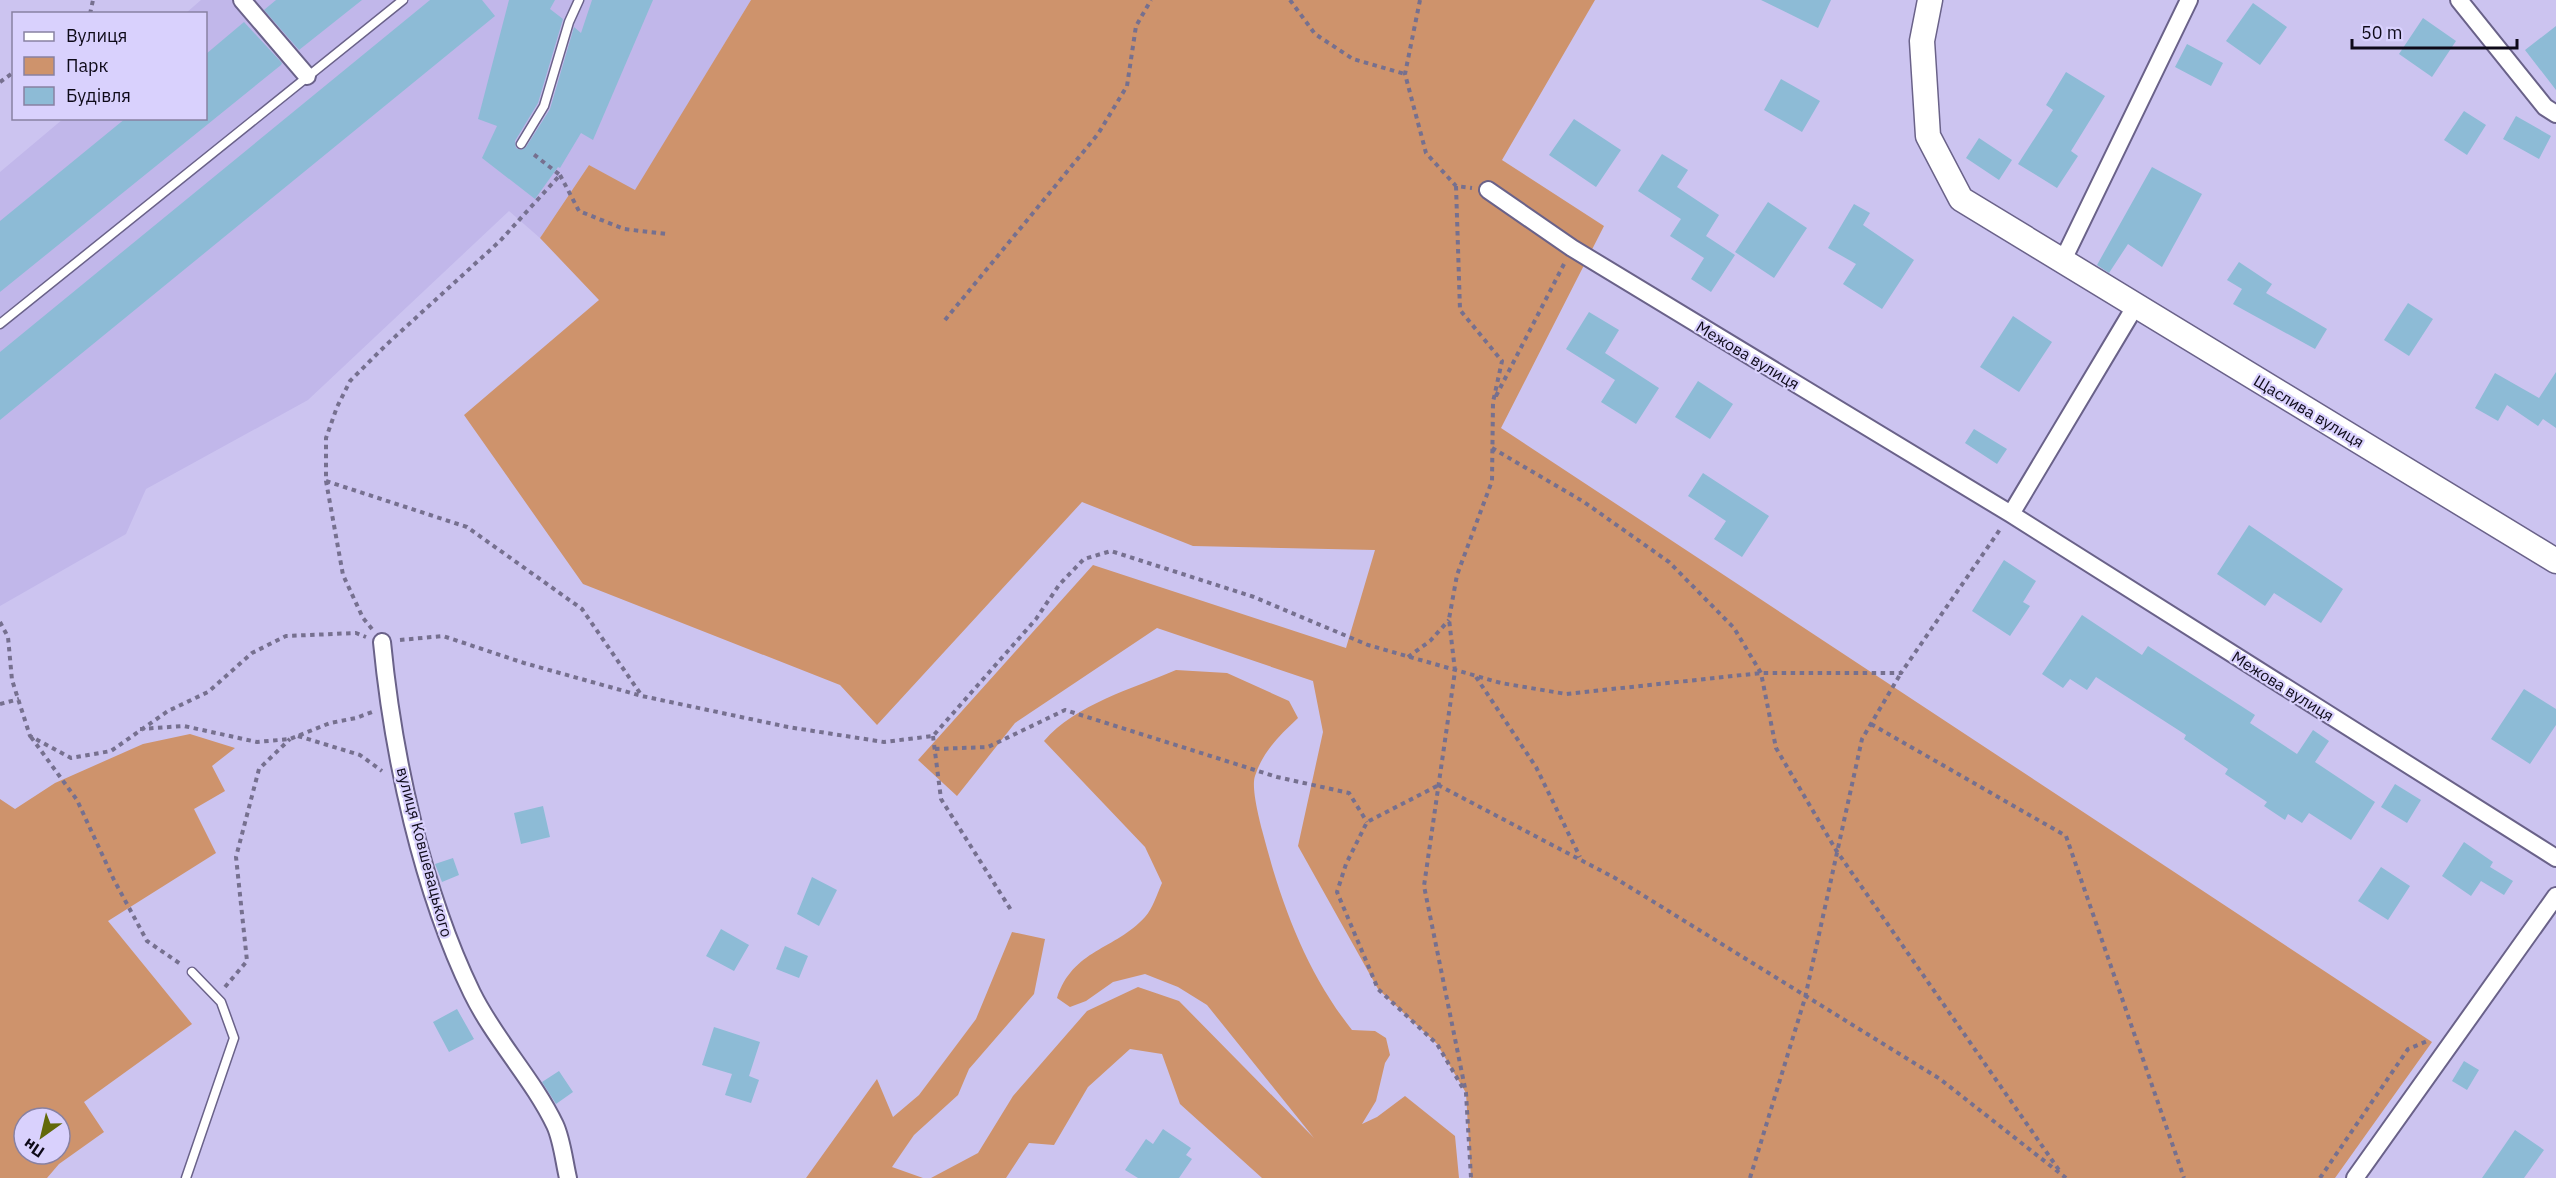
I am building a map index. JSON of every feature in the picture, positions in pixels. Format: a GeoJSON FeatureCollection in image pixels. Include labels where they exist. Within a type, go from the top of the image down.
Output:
{"type":"FeatureCollection","features":[{"type":"Feature","properties":{"kind":"street"},"geometry":{"type":"LineString","coordinates":[[242,0],[308,76]]}},
{"type":"Feature","properties":{"kind":"street","name":"Щаслива вулиця"},"geometry":{"type":"LineString","coordinates":[[1930,0],[1922,41],[1928,136],[1961,199],[2556,561]]}},
{"type":"Feature","properties":{"kind":"street"},"geometry":{"type":"LineString","coordinates":[[2063,260],[2189,0]]}},
{"type":"Feature","properties":{"kind":"street"},"geometry":{"type":"LineString","coordinates":[[2459,0],[2545,107],[2556,114]]}},
{"type":"Feature","properties":{"kind":"street","name":"Межова вулиця"},"geometry":{"type":"LineString","coordinates":[[1488,190],[1572,248],[2011,514],[2556,858]]}},
{"type":"Feature","properties":{"kind":"street"},"geometry":{"type":"LineString","coordinates":[[2011,514],[2136,305]]}},
{"type":"Feature","properties":{"kind":"street","name":"вулиця Ковшевацького"},"geometry":{"type":"LineString","coordinates":[[382,642],[404,786],[451,946],[474,996],[555,1126],[568,1178]]}},
{"type":"Feature","properties":{"kind":"street"},"geometry":{"type":"LineString","coordinates":[[2355,1178],[2556,896]]}},
{"type":"Feature","properties":{"kind":"lane"},"geometry":{"type":"LineString","coordinates":[[0,324],[402,0]]}},
{"type":"Feature","properties":{"kind":"lane"},"geometry":{"type":"LineString","coordinates":[[522,144],[544,106],[569,22],[579,0]]}},
{"type":"Feature","properties":{"kind":"lane"},"geometry":{"type":"LineString","coordinates":[[186,1178],[234,1038],[220,1002],[192,972]]}},
{"type":"Feature","properties":{"kind":"path"},"geometry":{"type":"LineString","coordinates":[[945,320],[1098,134],[1127,87],[1136,26],[1151,0]]}},
{"type":"Feature","properties":{"kind":"path"},"geometry":{"type":"LineString","coordinates":[[1290,0],[1316,34],[1353,59],[1405,74]]}},
{"type":"Feature","properties":{"kind":"path"},"geometry":{"type":"LineString","coordinates":[[1420,0],[1405,74],[1426,153],[1456,186],[1460,310],[1502,361],[1493,402],[1492,481],[1457,574],[1449,619],[1455,671],[1424,886],[1466,1093],[1471,1178]]}},
{"type":"Feature","properties":{"kind":"path"},"geometry":{"type":"LineString","coordinates":[[522,144],[560,175],[579,211],[624,229],[668,234]]}},
{"type":"Feature","properties":{"kind":"path"},"geometry":{"type":"LineString","coordinates":[[382,642],[363,618],[343,575],[326,480],[326,438],[350,381],[386,345],[500,242],[560,175]]}},
{"type":"Feature","properties":{"kind":"path"},"geometry":{"type":"LineString","coordinates":[[1493,402],[1572,248]]}},
{"type":"Feature","properties":{"kind":"path"},"geometry":{"type":"LineString","coordinates":[[1492,448],[1584,502],[1669,562],[1734,628],[1761,673],[1776,748],[1836,850],[2061,1173]]}},
{"type":"Feature","properties":{"kind":"path"},"geometry":{"type":"LineString","coordinates":[[326,480],[467,527],[582,609],[642,696]]}},
{"type":"Feature","properties":{"kind":"path"},"geometry":{"type":"LineString","coordinates":[[1750,1178],[1806,998],[1836,850],[1862,739],[1900,673],[2011,514]]}},
{"type":"Feature","properties":{"kind":"path"},"geometry":{"type":"LineString","coordinates":[[30,736],[71,759],[111,751],[139,729],[168,711],[208,692],[252,653],[285,636],[356,633],[382,642],[444,636],[524,663],[642,696],[788,727],[884,742],[933,736],[1036,620],[1059,585],[1084,559],[1111,551],[1254,597],[1368,645],[1475,676],[1566,694],[1761,673],[1900,673]]}},
{"type":"Feature","properties":{"kind":"path"},"geometry":{"type":"LineString","coordinates":[[1408,657],[1430,641],[1449,619]]}},
{"type":"Feature","properties":{"kind":"path"},"geometry":{"type":"LineString","coordinates":[[0,622],[8,637],[12,680],[30,736],[77,800],[114,880],[147,941],[192,972]]}},
{"type":"Feature","properties":{"kind":"path"},"geometry":{"type":"LineString","coordinates":[[1475,676],[1536,767],[1580,858]]}},
{"type":"Feature","properties":{"kind":"path"},"geometry":{"type":"LineString","coordinates":[[0,704],[19,699]]}},
{"type":"Feature","properties":{"kind":"path"},"geometry":{"type":"LineString","coordinates":[[139,729],[184,726],[257,742],[290,739],[330,723],[356,718],[391,703]]}},
{"type":"Feature","properties":{"kind":"path"},"geometry":{"type":"LineString","coordinates":[[935,749],[988,747],[1065,710],[1277,777],[1349,793],[1367,822]]}},
{"type":"Feature","properties":{"kind":"path"},"geometry":{"type":"LineString","coordinates":[[1871,724],[2066,836],[2184,1178]]}},
{"type":"Feature","properties":{"kind":"path"},"geometry":{"type":"LineString","coordinates":[[298,736],[360,755],[404,786]]}},
{"type":"Feature","properties":{"kind":"path"},"geometry":{"type":"LineString","coordinates":[[933,736],[941,799],[1011,910]]}},
{"type":"Feature","properties":{"kind":"path"},"geometry":{"type":"LineString","coordinates":[[220,1002],[224,988],[247,961],[236,856],[259,769],[290,739]]}},
{"type":"Feature","properties":{"kind":"path"},"geometry":{"type":"LineString","coordinates":[[1438,785],[1367,822],[1346,864],[1337,892],[1378,989],[1437,1044],[1466,1093]]}},
{"type":"Feature","properties":{"kind":"path"},"geometry":{"type":"LineString","coordinates":[[1438,785],[1580,858],[1940,1079],[2066,1178]]}},
{"type":"Feature","properties":{"kind":"path"},"geometry":{"type":"LineString","coordinates":[[2320,1178],[2408,1049],[2461,1027]]}},
{"type":"Feature","properties":{"kind":"shaded area"},"geometry":{"type":"Polygon","coordinates":[[[201,0],[751,0],[635,191],[589,165],[540,238],[509,211],[308,400],[146,489],[126,534],[0,606],[0,172],[62,120],[207,120],[207,12],[187,12],[201,0]]]}},
{"type":"Feature","properties":{"kind":"green space"},"geometry":{"type":"Polygon","coordinates":[[[751,0],[1595,0],[1502,160],[1604,226],[1501,428],[2432,1042],[2335,1178],[1471,1178],[1466,1093],[1437,1044],[1378,989],[1298,846],[1323,732],[1313,681],[1157,628],[1015,723],[957,796],[918,760],[1093,565],[1346,648],[1375,550],[1193,546],[1082,502],[877,725],[840,685],[583,584],[464,415],[599,300],[540,238],[589,165],[635,190],[751,0]]]}},
{"type":"Feature","properties":{"kind":"green space"},"geometry":{"type":"Polygon","coordinates":[[[1176,670],[1227,673],[1289,701],[1298,718],[1273,744],[1258,767],[1254,781],[1256,803],[1269,857],[1286,910],[1321,984],[1352,1030],[1375,1031],[1386,1038],[1390,1055],[1385,1063],[1376,1101],[1362,1124],[1377,1117],[1405,1096],[1455,1136],[1459,1178],[1262,1178],[1180,1104],[1162,1054],[1130,1049],[1088,1087],[1054,1145],[1029,1143],[1006,1178],[931,1178],[978,1153],[1013,1096],[1087,1011],[1138,987],[1179,1001],[1314,1138],[1207,1005],[1178,987],[1145,974],[1113,982],[1086,1001],[1070,1007],[1057,998],[1073,969],[1121,937],[1145,917],[1162,883],[1145,847],[1044,741],[1057,728],[1088,707],[1176,670]]]}},
{"type":"Feature","properties":{"kind":"green space"},"geometry":{"type":"Polygon","coordinates":[[[190,734],[235,748],[212,766],[225,791],[194,809],[216,853],[108,921],[192,1024],[84,1102],[104,1132],[72,1155],[72,1106],[12,1106],[12,1166],[57,1166],[47,1178],[0,1178],[0,799],[15,809],[55,783],[143,744],[190,734]]]}},
{"type":"Feature","properties":{"kind":"green space"},"geometry":{"type":"Polygon","coordinates":[[[1012,932],[1045,939],[1034,994],[969,1069],[958,1095],[914,1135],[892,1167],[923,1178],[806,1178],[877,1079],[893,1117],[919,1095],[976,1019],[1012,932]]]}},
{"type":"Feature","properties":{"kind":"building"},"geometry":{"type":"Polygon","coordinates":[[[276,0],[362,0],[299,50],[264,10],[276,0]]]}},
{"type":"Feature","properties":{"kind":"building"},"geometry":{"type":"Polygon","coordinates":[[[430,0],[482,0],[495,16],[0,420],[0,352],[430,0]]]}},
{"type":"Feature","properties":{"kind":"building"},"geometry":{"type":"Polygon","coordinates":[[[509,0],[555,0],[550,9],[563,19],[538,103],[515,141],[516,148],[521,150],[526,147],[550,109],[574,27],[581,33],[592,0],[653,0],[593,140],[581,133],[560,168],[558,167],[535,199],[482,158],[497,126],[478,119],[509,0]]]}},
{"type":"Feature","properties":{"kind":"building"},"geometry":{"type":"Polygon","coordinates":[[[1761,0],[1831,0],[1818,28],[1761,0]]]}},
{"type":"Feature","properties":{"kind":"building"},"geometry":{"type":"Polygon","coordinates":[[[2253,3],[2287,27],[2260,65],[2226,41],[2253,3]]]}},
{"type":"Feature","properties":{"kind":"building"},"geometry":{"type":"Polygon","coordinates":[[[2423,18],[2456,41],[2432,77],[2399,54],[2423,18]]]}},
{"type":"Feature","properties":{"kind":"building"},"geometry":{"type":"Polygon","coordinates":[[[244,22],[282,63],[0,292],[0,221],[124,120],[207,120],[207,53],[244,22]]]}},
{"type":"Feature","properties":{"kind":"building"},"geometry":{"type":"Polygon","coordinates":[[[2556,26],[2556,90],[2525,50],[2556,26]]]}},
{"type":"Feature","properties":{"kind":"building"},"geometry":{"type":"Polygon","coordinates":[[[2187,44],[2223,63],[2211,86],[2175,67],[2187,44]]]}},
{"type":"Feature","properties":{"kind":"building"},"geometry":{"type":"Polygon","coordinates":[[[2066,72],[2105,96],[2071,151],[2078,156],[2057,188],[2018,164],[2053,110],[2046,105],[2066,72]]]}},
{"type":"Feature","properties":{"kind":"building"},"geometry":{"type":"Polygon","coordinates":[[[1781,79],[1820,101],[1802,132],[1764,110],[1781,79]]]}},
{"type":"Feature","properties":{"kind":"building"},"geometry":{"type":"Polygon","coordinates":[[[2464,111],[2486,125],[2467,155],[2444,140],[2464,111]]]}},
{"type":"Feature","properties":{"kind":"building"},"geometry":{"type":"Polygon","coordinates":[[[2516,116],[2551,136],[2539,159],[2503,139],[2516,116]]]}},
{"type":"Feature","properties":{"kind":"building"},"geometry":{"type":"Polygon","coordinates":[[[1574,119],[1621,150],[1596,187],[1549,155],[1574,119]]]}},
{"type":"Feature","properties":{"kind":"building"},"geometry":{"type":"Polygon","coordinates":[[[1979,138],[2012,160],[1999,180],[1966,158],[1979,138]]]}},
{"type":"Feature","properties":{"kind":"building"},"geometry":{"type":"Polygon","coordinates":[[[1662,154],[1688,170],[1677,187],[1719,215],[1706,236],[1735,255],[1711,292],[1691,279],[1704,258],[1670,236],[1681,219],[1638,191],[1662,154]]]}},
{"type":"Feature","properties":{"kind":"building"},"geometry":{"type":"Polygon","coordinates":[[[2152,167],[2202,194],[2162,267],[2128,244],[2109,273],[2097,265],[2152,167]]]}},
{"type":"Feature","properties":{"kind":"building"},"geometry":{"type":"Polygon","coordinates":[[[1768,202],[1807,228],[1774,278],[1735,252],[1768,202]]]}},
{"type":"Feature","properties":{"kind":"building"},"geometry":{"type":"Polygon","coordinates":[[[1854,204],[1870,213],[1863,225],[1914,260],[1882,309],[1843,284],[1856,264],[1828,248],[1854,204]]]}},
{"type":"Feature","properties":{"kind":"building"},"geometry":{"type":"Polygon","coordinates":[[[2239,262],[2272,284],[2266,293],[2327,329],[2315,349],[2233,304],[2242,289],[2227,280],[2239,262]]]}},
{"type":"Feature","properties":{"kind":"building"},"geometry":{"type":"Polygon","coordinates":[[[2408,303],[2433,319],[2409,356],[2384,340],[2408,303]]]}},
{"type":"Feature","properties":{"kind":"building"},"geometry":{"type":"Polygon","coordinates":[[[1589,312],[1619,330],[1605,353],[1659,388],[1636,424],[1601,402],[1615,380],[1566,349],[1589,312]]]}},
{"type":"Feature","properties":{"kind":"building"},"geometry":{"type":"Polygon","coordinates":[[[2013,316],[2052,342],[2019,392],[1980,367],[2013,316]]]}},
{"type":"Feature","properties":{"kind":"building"},"geometry":{"type":"Polygon","coordinates":[[[2556,372],[2556,428],[2543,419],[2538,426],[2507,405],[2498,421],[2475,408],[2495,373],[2539,398],[2556,372]]]}},
{"type":"Feature","properties":{"kind":"building"},"geometry":{"type":"Polygon","coordinates":[[[1698,381],[1733,404],[1710,439],[1675,417],[1698,381]]]}},
{"type":"Feature","properties":{"kind":"building"},"geometry":{"type":"Polygon","coordinates":[[[1974,429],[2007,449],[1997,464],[1965,443],[1974,429]]]}},
{"type":"Feature","properties":{"kind":"building"},"geometry":{"type":"Polygon","coordinates":[[[1703,473],[1769,516],[1742,557],[1714,539],[1726,521],[1688,496],[1703,473]]]}},
{"type":"Feature","properties":{"kind":"building"},"geometry":{"type":"Polygon","coordinates":[[[2249,525],[2343,589],[2321,623],[2274,593],[2265,606],[2217,574],[2249,525]]]}},
{"type":"Feature","properties":{"kind":"building"},"geometry":{"type":"Polygon","coordinates":[[[2004,560],[2036,581],[2023,602],[2030,606],[2010,636],[1972,611],[2004,560]]]}},
{"type":"Feature","properties":{"kind":"building"},"geometry":{"type":"Polygon","coordinates":[[[2082,615],[2142,655],[2148,646],[2255,715],[2250,723],[2297,754],[2313,730],[2329,741],[2315,762],[2375,802],[2351,840],[2309,813],[2302,823],[2288,814],[2285,820],[2264,806],[2267,802],[2225,774],[2228,769],[2184,739],[2186,735],[2096,677],[2087,690],[2070,679],[2063,688],[2042,674],[2082,615]]]}},
{"type":"Feature","properties":{"kind":"building"},"geometry":{"type":"Polygon","coordinates":[[[2524,689],[2556,709],[2556,725],[2530,764],[2491,739],[2524,689]]]}},
{"type":"Feature","properties":{"kind":"building"},"geometry":{"type":"Polygon","coordinates":[[[2395,784],[2421,800],[2407,823],[2381,807],[2395,784]]]}},
{"type":"Feature","properties":{"kind":"building"},"geometry":{"type":"Polygon","coordinates":[[[543,806],[550,837],[521,844],[514,813],[543,806]]]}},
{"type":"Feature","properties":{"kind":"building"},"geometry":{"type":"Polygon","coordinates":[[[2464,842],[2493,862],[2490,867],[2513,881],[2504,895],[2481,881],[2471,896],[2442,876],[2464,842]]]}},
{"type":"Feature","properties":{"kind":"building"},"geometry":{"type":"Polygon","coordinates":[[[453,858],[459,875],[442,882],[435,864],[453,858]]]}},
{"type":"Feature","properties":{"kind":"building"},"geometry":{"type":"Polygon","coordinates":[[[2381,867],[2410,886],[2388,920],[2358,901],[2381,867]]]}},
{"type":"Feature","properties":{"kind":"building"},"geometry":{"type":"Polygon","coordinates":[[[812,877],[837,890],[819,926],[797,914],[812,877]]]}},
{"type":"Feature","properties":{"kind":"building"},"geometry":{"type":"Polygon","coordinates":[[[721,929],[749,945],[734,971],[706,956],[721,929]]]}},
{"type":"Feature","properties":{"kind":"building"},"geometry":{"type":"Polygon","coordinates":[[[785,946],[808,956],[799,978],[776,969],[785,946]]]}},
{"type":"Feature","properties":{"kind":"building"},"geometry":{"type":"Polygon","coordinates":[[[457,1009],[474,1039],[449,1052],[433,1022],[457,1009]]]}},
{"type":"Feature","properties":{"kind":"building"},"geometry":{"type":"Polygon","coordinates":[[[714,1027],[760,1042],[749,1076],[759,1080],[751,1103],[725,1095],[732,1074],[702,1065],[714,1027]]]}},
{"type":"Feature","properties":{"kind":"building"},"geometry":{"type":"Polygon","coordinates":[[[2464,1061],[2479,1070],[2467,1090],[2452,1081],[2464,1061]]]}},
{"type":"Feature","properties":{"kind":"building"},"geometry":{"type":"Polygon","coordinates":[[[559,1071],[573,1092],[556,1104],[542,1082],[559,1071]]]}},
{"type":"Feature","properties":{"kind":"building"},"geometry":{"type":"Polygon","coordinates":[[[1163,1129],[1191,1148],[1186,1155],[1192,1159],[1179,1178],[1138,1178],[1125,1170],[1146,1139],[1153,1144],[1163,1129]]]}},
{"type":"Feature","properties":{"kind":"building"},"geometry":{"type":"Polygon","coordinates":[[[2515,1130],[2544,1150],[2524,1178],[2482,1178],[2515,1130]]]}}]}
